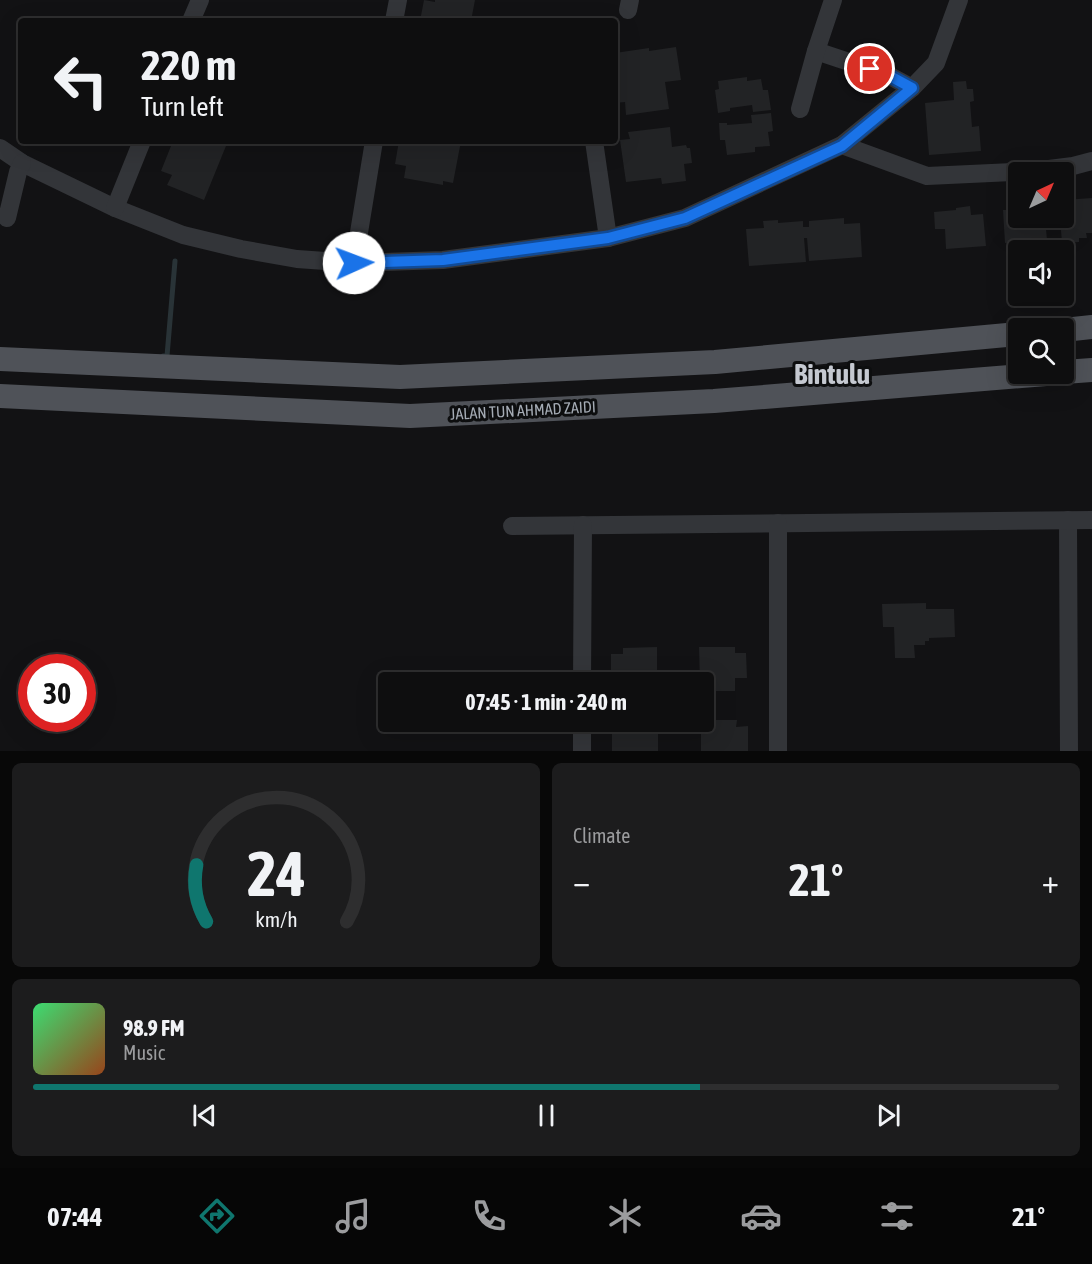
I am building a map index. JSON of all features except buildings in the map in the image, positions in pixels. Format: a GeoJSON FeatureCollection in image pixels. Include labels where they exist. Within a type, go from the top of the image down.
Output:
{"type":"FeatureCollection","features":[{"type":"Feature","properties":{"kind":"main road"},"geometry":{"type":"LineString","coordinates":[[1074,329],[1092,327]]}},
{"type":"Feature","properties":{"kind":"main road"},"geometry":{"type":"LineString","coordinates":[[0,359],[400,376],[715,362],[1008,335]]}},
{"type":"Feature","properties":{"kind":"main road"},"geometry":{"type":"LineString","coordinates":[[1074,371],[1092,370]]}},
{"type":"Feature","properties":{"kind":"main road","name":"JALAN TUN AHMAD ZAIDI"},"geometry":{"type":"LineString","coordinates":[[0,396],[410,416],[714,401],[1008,377]]}},
{"type":"Feature","properties":{"kind":"street"},"geometry":{"type":"LineString","coordinates":[[192,18],[200,0]]}},
{"type":"Feature","properties":{"kind":"street"},"geometry":{"type":"LineString","coordinates":[[395,18],[398,0]]}},
{"type":"Feature","properties":{"kind":"street"},"geometry":{"type":"LineString","coordinates":[[800,108],[833,0]]}},
{"type":"Feature","properties":{"kind":"street"},"geometry":{"type":"LineString","coordinates":[[0,148],[22,163],[115,208],[183,235],[241,249],[297,258],[354,263],[443,260],[608,238],[685,218],[842,146],[912,88],[936,63],[959,0]]}},
{"type":"Feature","properties":{"kind":"street"},"geometry":{"type":"LineString","coordinates":[[816,51],[888,75],[912,88]]}},
{"type":"Feature","properties":{"kind":"street"},"geometry":{"type":"LineString","coordinates":[[115,208],[141,144]]}},
{"type":"Feature","properties":{"kind":"street"},"geometry":{"type":"LineString","coordinates":[[354,263],[374,144]]}},
{"type":"Feature","properties":{"kind":"street"},"geometry":{"type":"LineString","coordinates":[[594,144],[608,238]]}},
{"type":"Feature","properties":{"kind":"street"},"geometry":{"type":"LineString","coordinates":[[842,146],[927,176],[1033,171],[1092,161]]}},
{"type":"Feature","properties":{"kind":"street"},"geometry":{"type":"LineString","coordinates":[[7,218],[22,163]]}},
{"type":"Feature","properties":{"kind":"street"},"geometry":{"type":"LineString","coordinates":[[1068,520],[1069,751]]}},
{"type":"Feature","properties":{"kind":"street"},"geometry":{"type":"LineString","coordinates":[[512,526],[1092,520]]}},
{"type":"Feature","properties":{"kind":"street"},"geometry":{"type":"LineString","coordinates":[[778,523],[778,751]]}},
{"type":"Feature","properties":{"kind":"street"},"geometry":{"type":"LineString","coordinates":[[582,672],[583,525]]}},
{"type":"Feature","properties":{"kind":"street"},"geometry":{"type":"LineString","coordinates":[[582,732],[582,751]]}},
{"type":"Feature","properties":{"kind":"waterway"},"geometry":{"type":"LineString","coordinates":[[163,356],[167,356],[175,261]]}},
{"type":"Feature","properties":{"kind":"district","name":"Bintulu"},"geometry":{"type":"Point","coordinates":[832,374]}},
{"type":"Feature","properties":{"kind":"route"},"geometry":{"type":"LineString","coordinates":[[354,263],[443,260],[608,238],[685,218],[842,146],[912,88],[888,75],[870,69]]}}]}
